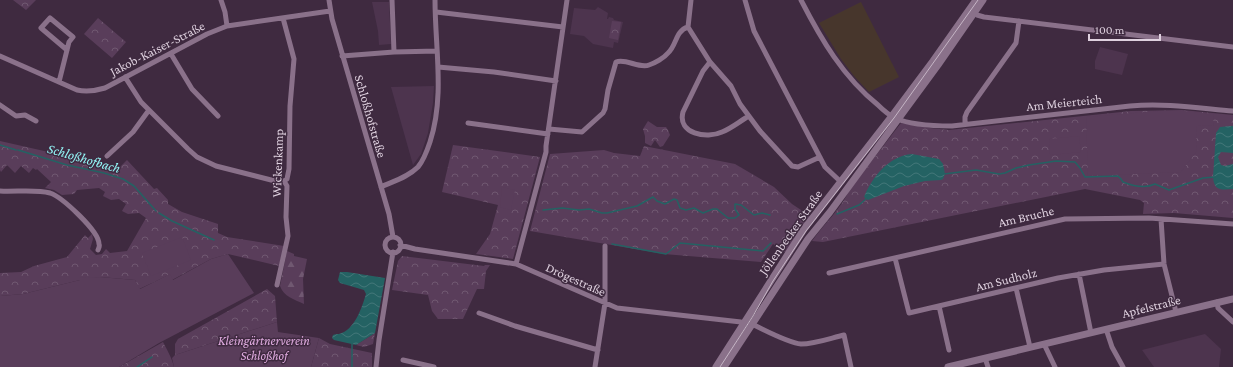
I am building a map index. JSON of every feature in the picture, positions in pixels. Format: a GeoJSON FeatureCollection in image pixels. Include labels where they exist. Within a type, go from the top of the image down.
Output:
{"type":"FeatureCollection","features":[{"type":"Feature","properties":{"kind":"main road","name":"Jöllenbecker Straße"},"geometry":{"type":"LineString","coordinates":[[971,12],[976,0]]}},
{"type":"Feature","properties":{"kind":"main road","name":"Jöllenbecker Straße"},"geometry":{"type":"LineString","coordinates":[[724,367],[808,239],[971,12],[983,0]]}},
{"type":"Feature","properties":{"kind":"main road","name":"Jöllenbecker Straße"},"geometry":{"type":"LineString","coordinates":[[716,367],[804,230],[841,182],[895,118]]}},
{"type":"Feature","properties":{"kind":"main road","name":"Apfelstraße"},"geometry":{"type":"LineString","coordinates":[[948,367],[1233,299]]}},
{"type":"Feature","properties":{"kind":"street"},"geometry":{"type":"LineString","coordinates":[[222,0],[227,26]]}},
{"type":"Feature","properties":{"kind":"street","name":"Schloßhofstraße"},"geometry":{"type":"LineString","coordinates":[[329,0],[330,11],[342,56],[389,214],[393,237]]}},
{"type":"Feature","properties":{"kind":"street"},"geometry":{"type":"LineString","coordinates":[[392,0],[394,52]]}},
{"type":"Feature","properties":{"kind":"street"},"geometry":{"type":"LineString","coordinates":[[381,187],[411,173],[422,161],[431,139],[437,110],[439,84],[436,0]]}},
{"type":"Feature","properties":{"kind":"street"},"geometry":{"type":"LineString","coordinates":[[516,264],[545,157],[568,0]]}},
{"type":"Feature","properties":{"kind":"street"},"geometry":{"type":"LineString","coordinates":[[691,0],[688,27],[710,62],[731,86],[740,104],[760,131],[792,166],[798,167],[820,157]]}},
{"type":"Feature","properties":{"kind":"street"},"geometry":{"type":"LineString","coordinates":[[745,0],[754,31],[820,157],[827,170],[841,182]]}},
{"type":"Feature","properties":{"kind":"street"},"geometry":{"type":"LineString","coordinates":[[801,0],[825,42],[847,75],[866,95],[895,118]]}},
{"type":"Feature","properties":{"kind":"street","name":"Jakob-Kaiser-Straße"},"geometry":{"type":"LineString","coordinates":[[0,56],[77,90],[90,91],[105,88],[212,32],[227,26],[330,11]]}},
{"type":"Feature","properties":{"kind":"street"},"geometry":{"type":"LineString","coordinates":[[436,12],[564,27]]}},
{"type":"Feature","properties":{"kind":"street"},"geometry":{"type":"LineString","coordinates":[[971,12],[984,17],[1233,47]]}},
{"type":"Feature","properties":{"kind":"street"},"geometry":{"type":"LineString","coordinates":[[58,82],[67,50],[69,42],[72,37],[50,18],[41,28],[67,50]]}},
{"type":"Feature","properties":{"kind":"street","name":"Wickenkamp"},"geometry":{"type":"LineString","coordinates":[[277,285],[288,236],[286,217],[287,186],[284,181],[287,179],[289,169],[290,112],[294,59],[283,18]]}},
{"type":"Feature","properties":{"kind":"street"},"geometry":{"type":"LineString","coordinates":[[965,124],[965,116],[967,112],[1016,43],[1019,21]]}},
{"type":"Feature","properties":{"kind":"street"},"geometry":{"type":"LineString","coordinates":[[468,123],[549,131],[584,131],[604,111],[616,62],[620,61],[645,66],[650,65],[668,54],[679,33],[688,27]]}},
{"type":"Feature","properties":{"kind":"street"},"geometry":{"type":"LineString","coordinates":[[342,56],[394,52],[437,51]]}},
{"type":"Feature","properties":{"kind":"street"},"geometry":{"type":"LineString","coordinates":[[171,54],[192,89],[218,116]]}},
{"type":"Feature","properties":{"kind":"street"},"geometry":{"type":"LineString","coordinates":[[710,62],[703,71],[683,112],[681,119],[684,127],[689,131],[701,134],[717,134],[749,116]]}},
{"type":"Feature","properties":{"kind":"street"},"geometry":{"type":"LineString","coordinates":[[438,67],[488,71],[556,81]]}},
{"type":"Feature","properties":{"kind":"street"},"geometry":{"type":"LineString","coordinates":[[125,77],[135,95],[149,110],[188,149],[207,163],[278,182],[284,181]]}},
{"type":"Feature","properties":{"kind":"street"},"geometry":{"type":"LineString","coordinates":[[0,104],[16,116],[25,115],[36,121]]}},
{"type":"Feature","properties":{"kind":"street","name":"Am Meierteich"},"geometry":{"type":"LineString","coordinates":[[895,118],[940,126],[1143,105],[1169,105],[1233,111]]}},
{"type":"Feature","properties":{"kind":"street"},"geometry":{"type":"LineString","coordinates":[[107,156],[133,132],[149,110]]}},
{"type":"Feature","properties":{"kind":"street"},"geometry":{"type":"LineString","coordinates":[[0,191],[44,192],[60,198],[78,213],[92,231],[100,245],[98,250]]}},
{"type":"Feature","properties":{"kind":"street","name":"Am Bruche"},"geometry":{"type":"LineString","coordinates":[[829,274],[1065,219],[1161,219],[1233,224]]}},
{"type":"Feature","properties":{"kind":"street"},"geometry":{"type":"LineString","coordinates":[[1161,219],[1164,264],[1176,312]]}},
{"type":"Feature","properties":{"kind":"street"},"geometry":{"type":"LineString","coordinates":[[393,237],[398,239],[400,245],[398,250],[393,252],[387,250],[385,244],[393,237]]}},
{"type":"Feature","properties":{"kind":"street","name":"Drögestraße"},"geometry":{"type":"LineString","coordinates":[[400,245],[415,249],[516,264],[617,308],[744,323]]}},
{"type":"Feature","properties":{"kind":"street"},"geometry":{"type":"LineString","coordinates":[[595,367],[605,303],[605,246]]}},
{"type":"Feature","properties":{"kind":"street"},"geometry":{"type":"LineString","coordinates":[[376,367],[393,252]]}},
{"type":"Feature","properties":{"kind":"street","name":"Am Sudholz"},"geometry":{"type":"LineString","coordinates":[[895,258],[909,313],[1079,274],[1164,264]]}},
{"type":"Feature","properties":{"kind":"street"},"geometry":{"type":"LineString","coordinates":[[1079,274],[1091,333]]}},
{"type":"Feature","properties":{"kind":"street"},"geometry":{"type":"LineString","coordinates":[[1016,288],[1030,348]]}},
{"type":"Feature","properties":{"kind":"street"},"geometry":{"type":"LineString","coordinates":[[1216,302],[1218,308],[1233,322]]}},
{"type":"Feature","properties":{"kind":"street"},"geometry":{"type":"LineString","coordinates":[[939,306],[949,350]]}},
{"type":"Feature","properties":{"kind":"street"},"geometry":{"type":"LineString","coordinates":[[479,313],[515,326],[598,350]]}},
{"type":"Feature","properties":{"kind":"street"},"geometry":{"type":"LineString","coordinates":[[752,324],[787,340],[799,343],[807,343],[844,335],[851,367]]}},
{"type":"Feature","properties":{"kind":"street"},"geometry":{"type":"LineString","coordinates":[[1106,329],[1112,347],[1123,367]]}},
{"type":"Feature","properties":{"kind":"street"},"geometry":{"type":"LineString","coordinates":[[1044,344],[1055,367]]}},
{"type":"Feature","properties":{"kind":"street"},"geometry":{"type":"LineString","coordinates":[[985,358],[988,367]]}},
{"type":"Feature","properties":{"kind":"street"},"geometry":{"type":"LineString","coordinates":[[403,360],[434,367]]}},
{"type":"Feature","properties":{"kind":"shaded area"},"geometry":{"type":"Polygon","coordinates":[[[372,2],[389,2],[391,44],[379,45],[378,31],[372,2]]]}},
{"type":"Feature","properties":{"kind":"shaded area"},"geometry":{"type":"Polygon","coordinates":[[[861,2],[899,77],[869,92],[841,59],[819,23],[861,2]]]}},
{"type":"Feature","properties":{"kind":"shaded area"},"geometry":{"type":"Polygon","coordinates":[[[598,7],[608,13],[607,19],[609,17],[623,22],[618,43],[614,42],[613,48],[593,44],[584,36],[570,34],[574,8],[595,10],[598,7]]]}},
{"type":"Feature","properties":{"kind":"shaded area"},"geometry":{"type":"Polygon","coordinates":[[[1100,47],[1128,54],[1122,75],[1095,69],[1095,61],[1100,47]]]}},
{"type":"Feature","properties":{"kind":"shaded area"},"geometry":{"type":"Polygon","coordinates":[[[434,86],[428,133],[421,154],[413,165],[391,87],[434,86]]]}},
{"type":"Feature","properties":{"kind":"shaded area"},"geometry":{"type":"Polygon","coordinates":[[[1205,334],[1221,349],[1219,367],[1154,367],[1142,350],[1205,334]]]}},
{"type":"Feature","properties":{"kind":"green space"},"geometry":{"type":"Polygon","coordinates":[[[13,0],[36,0],[26,10],[13,0]]]}},
{"type":"Feature","properties":{"kind":"green space"},"geometry":{"type":"Polygon","coordinates":[[[98,18],[126,42],[112,58],[84,34],[98,18]]]}},
{"type":"Feature","properties":{"kind":"green space"},"geometry":{"type":"Polygon","coordinates":[[[612,21],[621,22],[618,40],[609,38],[612,21]]]}},
{"type":"Feature","properties":{"kind":"green space"},"geometry":{"type":"Polygon","coordinates":[[[1182,110],[1233,115],[1233,218],[1174,213],[1143,214],[1144,203],[1140,200],[1085,189],[823,242],[812,241],[837,210],[850,189],[901,123],[949,130],[1131,111],[1182,110]]]}},
{"type":"Feature","properties":{"kind":"green space"},"geometry":{"type":"Polygon","coordinates":[[[1158,111],[1184,111],[1214,114],[1213,126],[1197,125],[1196,152],[1181,172],[1088,176],[1086,117],[1158,111]]]}},
{"type":"Feature","properties":{"kind":"green space"},"geometry":{"type":"Polygon","coordinates":[[[648,121],[657,127],[666,127],[668,130],[670,135],[663,146],[660,147],[655,140],[651,146],[645,143],[643,129],[648,121]]]}},
{"type":"Feature","properties":{"kind":"green space"},"geometry":{"type":"Polygon","coordinates":[[[1079,136],[1081,152],[1050,155],[1049,139],[1079,136]]]}},
{"type":"Feature","properties":{"kind":"green space"},"geometry":{"type":"Polygon","coordinates":[[[0,141],[119,168],[127,160],[154,189],[157,188],[168,200],[168,204],[182,212],[218,224],[218,233],[227,237],[284,246],[279,266],[228,254],[211,259],[172,280],[169,275],[139,289],[135,280],[100,277],[80,280],[23,294],[0,296],[0,273],[21,272],[34,266],[67,257],[85,235],[88,238],[92,234],[93,239],[90,249],[96,255],[102,254],[106,249],[110,253],[127,251],[146,218],[139,213],[128,214],[122,211],[126,204],[119,199],[111,200],[103,196],[105,192],[99,188],[77,190],[74,194],[62,195],[54,190],[45,188],[51,182],[37,169],[36,170],[33,168],[29,173],[21,166],[15,173],[7,165],[1,172],[0,141]]]}},
{"type":"Feature","properties":{"kind":"green space"},"geometry":{"type":"Polygon","coordinates":[[[453,145],[540,157],[513,259],[476,254],[490,234],[498,205],[442,192],[453,145]]]}},
{"type":"Feature","properties":{"kind":"green space"},"geometry":{"type":"Polygon","coordinates":[[[644,146],[735,164],[774,187],[792,204],[810,216],[786,253],[773,244],[761,262],[664,254],[530,231],[550,154],[604,150],[614,153],[640,156],[644,146]]]}},
{"type":"Feature","properties":{"kind":"green space"},"geometry":{"type":"Polygon","coordinates":[[[502,187],[515,190],[511,210],[500,207],[502,187]]]}},
{"type":"Feature","properties":{"kind":"green space"},"geometry":{"type":"Polygon","coordinates":[[[182,237],[191,260],[151,276],[142,253],[182,237]]]}},
{"type":"Feature","properties":{"kind":"green space"},"geometry":{"type":"Polygon","coordinates":[[[287,251],[294,254],[294,256],[307,259],[303,279],[304,304],[284,293],[280,286],[287,251]]]}},
{"type":"Feature","properties":{"kind":"green space"},"geometry":{"type":"Polygon","coordinates":[[[228,254],[254,293],[159,343],[119,367],[0,367],[0,296],[23,294],[80,280],[80,278],[100,277],[135,280],[140,289],[170,274],[173,280],[211,259],[228,254]]]}},
{"type":"Feature","properties":{"kind":"green space"},"geometry":{"type":"Polygon","coordinates":[[[402,256],[484,266],[490,265],[486,271],[484,289],[477,289],[463,319],[438,319],[432,311],[428,295],[392,290],[398,261],[402,256]]]}},
{"type":"Feature","properties":{"kind":"green space"},"geometry":{"type":"Polygon","coordinates":[[[267,289],[275,296],[277,322],[175,355],[175,344],[178,339],[267,289]]]}},
{"type":"Feature","properties":{"kind":"green space","name":"Kleingärtnerverein Schloßhof"},"geometry":{"type":"Polygon","coordinates":[[[277,322],[278,332],[319,338],[311,367],[174,367],[172,358],[175,355],[277,322]]]}},
{"type":"Feature","properties":{"kind":"green space"},"geometry":{"type":"Polygon","coordinates":[[[375,333],[373,344],[364,347],[356,345],[375,333]]]}},
{"type":"Feature","properties":{"kind":"green space"},"geometry":{"type":"Polygon","coordinates":[[[319,338],[330,344],[372,353],[372,367],[311,367],[319,338]]]}},
{"type":"Feature","properties":{"kind":"green space"},"geometry":{"type":"Polygon","coordinates":[[[163,342],[171,357],[174,367],[119,367],[163,342]]]}},
{"type":"Feature","properties":{"kind":"water"},"geometry":{"type":"Polygon","coordinates":[[[1233,126],[1233,153],[1221,152],[1218,157],[1221,165],[1225,166],[1233,164],[1233,189],[1219,189],[1215,185],[1213,177],[1216,133],[1220,127],[1233,126]]]}},
{"type":"Feature","properties":{"kind":"water"},"geometry":{"type":"Polygon","coordinates":[[[912,154],[939,159],[943,164],[945,174],[943,179],[925,181],[904,186],[868,200],[864,197],[867,189],[882,169],[896,159],[912,154]]]}},
{"type":"Feature","properties":{"kind":"water"},"geometry":{"type":"Polygon","coordinates":[[[340,272],[385,278],[375,333],[356,345],[334,340],[332,338],[335,334],[345,332],[354,323],[366,294],[364,290],[340,283],[338,280],[340,272]]]}},
{"type":"Feature","properties":{"kind":"waterway","name":"Schloßhofbach"},"geometry":{"type":"LineString","coordinates":[[0,145],[16,150]]}},
{"type":"Feature","properties":{"kind":"waterway","name":"Schloßhofbach"},"geometry":{"type":"LineString","coordinates":[[18,150],[67,165],[104,173],[123,179],[134,186],[156,211]]}},
{"type":"Feature","properties":{"kind":"waterway","name":"Schloßhofbach"},"geometry":{"type":"LineString","coordinates":[[944,174],[976,170],[999,174],[1029,165],[1056,161],[1075,162],[1085,177],[1118,176],[1123,182],[1131,185],[1143,187],[1155,184],[1169,190],[1203,178],[1215,177]]}},
{"type":"Feature","properties":{"kind":"waterway","name":"Schloßhofbach"},"geometry":{"type":"LineString","coordinates":[[543,210],[562,208],[579,210],[589,209],[607,213],[637,206],[653,197],[657,201],[665,204],[674,199],[677,200],[680,208],[686,210],[694,208],[703,213],[717,209],[728,218],[735,218],[739,215],[735,209],[735,204],[741,205],[754,215],[762,213],[770,215]]}},
{"type":"Feature","properties":{"kind":"waterway","name":"Schloßhofbach"},"geometry":{"type":"LineString","coordinates":[[837,214],[859,205],[867,198]]}},
{"type":"Feature","properties":{"kind":"waterway","name":"Schloßhofbach"},"geometry":{"type":"LineString","coordinates":[[159,213],[172,221],[214,240]]}},
{"type":"Feature","properties":{"kind":"waterway"},"geometry":{"type":"LineString","coordinates":[[612,244],[666,254],[680,243],[763,251],[771,243]]}},
{"type":"Feature","properties":{"kind":"waterway"},"geometry":{"type":"LineString","coordinates":[[352,344],[352,367]]}},
{"type":"Feature","properties":{"kind":"waterway"},"geometry":{"type":"LineString","coordinates":[[137,367],[152,357]]}},
{"type":"Feature","properties":{"kind":"tram line"},"geometry":{"type":"LineString","coordinates":[[720,367],[806,231],[894,118],[978,0]]}}]}
